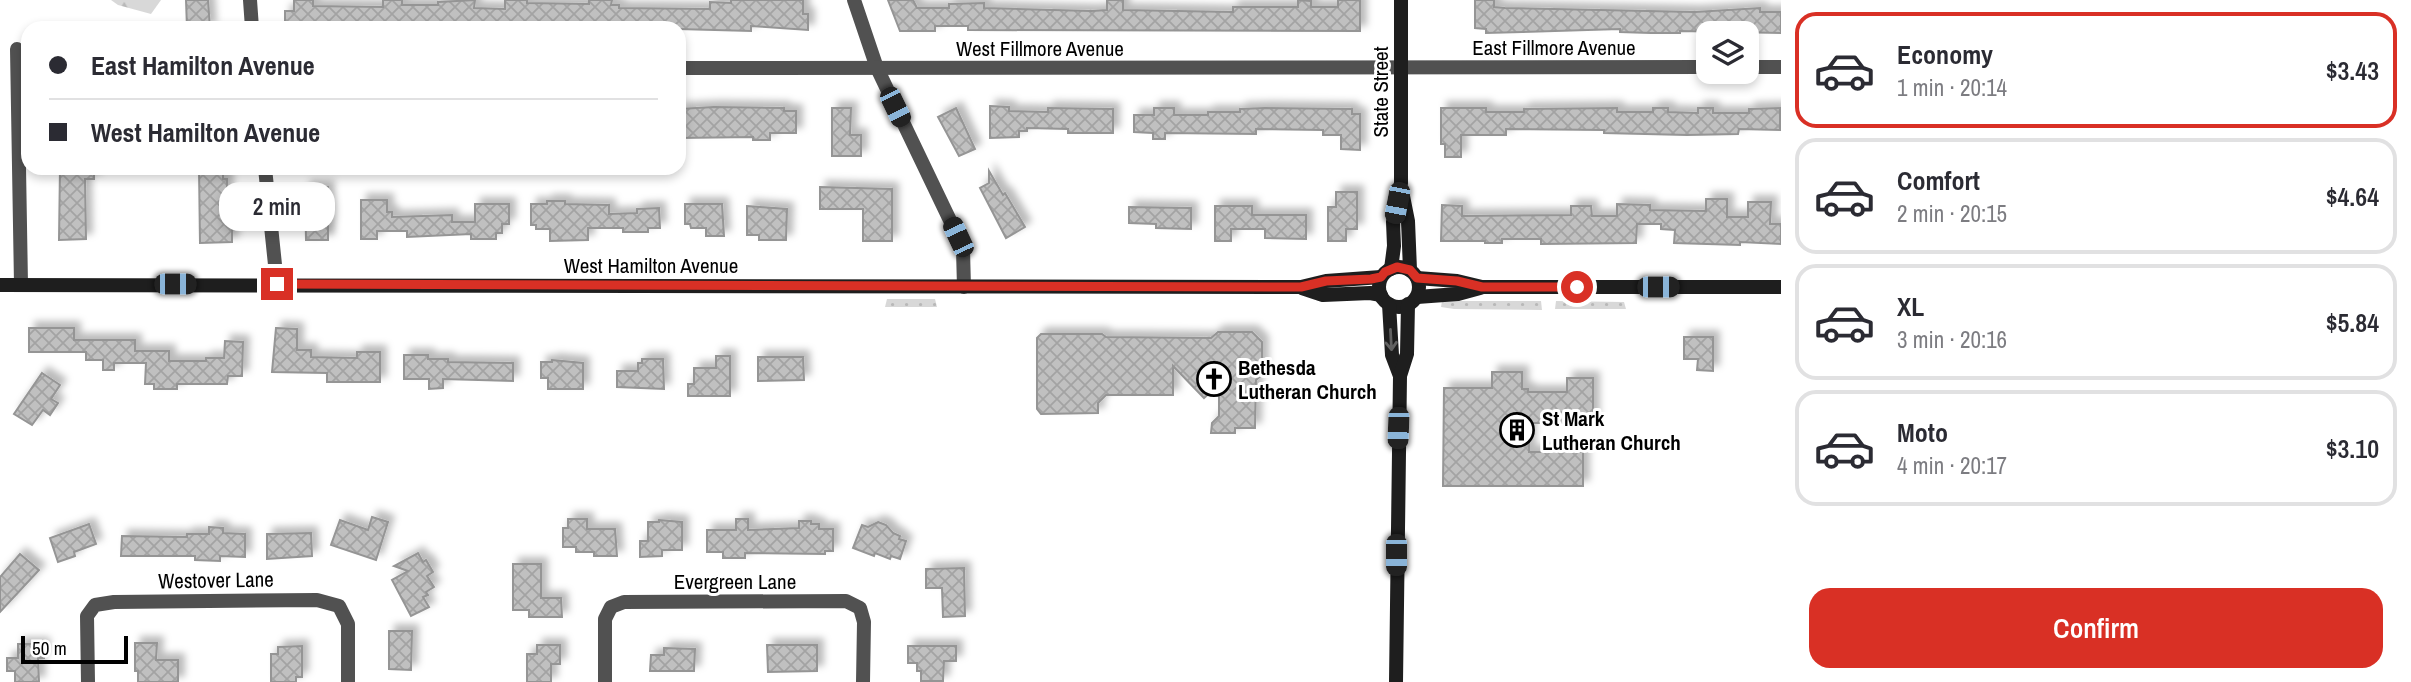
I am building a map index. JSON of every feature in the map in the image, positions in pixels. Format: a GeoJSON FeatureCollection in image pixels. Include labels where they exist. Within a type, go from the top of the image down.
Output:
{"type":"FeatureCollection","features":[{"type":"Feature","properties":{"kind":"street"},"geometry":{"type":"LineString","coordinates":[[250,0],[252,21]]}},
{"type":"Feature","properties":{"kind":"street"},"geometry":{"type":"LineString","coordinates":[[854,0],[877,68],[958,237],[962,250],[964,287]]}},
{"type":"Feature","properties":{"kind":"street","name":"State Street"},"geometry":{"type":"LineString","coordinates":[[1401,0],[1401,183],[1413,274]]}},
{"type":"Feature","properties":{"kind":"street"},"geometry":{"type":"LineString","coordinates":[[17,49],[21,284]]}},
{"type":"Feature","properties":{"kind":"street","name":"East Fillmore Avenue"},"geometry":{"type":"LineString","coordinates":[[1401,69],[1696,67]]}},
{"type":"Feature","properties":{"kind":"street"},"geometry":{"type":"LineString","coordinates":[[1759,67],[1781,67]]}},
{"type":"Feature","properties":{"kind":"street","name":"West Fillmore Avenue"},"geometry":{"type":"LineString","coordinates":[[686,68],[1401,69]]}},
{"type":"Feature","properties":{"kind":"street"},"geometry":{"type":"LineString","coordinates":[[266,175],[277,284]]}},
{"type":"Feature","properties":{"kind":"street","name":"State Street"},"geometry":{"type":"LineString","coordinates":[[1386,273],[1394,246],[1393,222],[1401,183]]}},
{"type":"Feature","properties":{"kind":"street"},"geometry":{"type":"LineString","coordinates":[[1400,376],[1392,355],[1385,300],[1380,289],[1386,273],[1403,268],[1413,274],[1482,287],[1781,287]]}},
{"type":"Feature","properties":{"kind":"street","name":"West Hamilton Avenue"},"geometry":{"type":"LineString","coordinates":[[0,285],[1301,287],[1386,273]]}},
{"type":"Feature","properties":{"kind":"street"},"geometry":{"type":"LineString","coordinates":[[1395,682],[1400,376],[1408,354],[1406,317],[1419,284],[1413,274]]}},
{"type":"Feature","properties":{"kind":"street","name":"West Hamilton Avenue"},"geometry":{"type":"LineString","coordinates":[[1301,287],[1324,295],[1370,293],[1385,300]]}},
{"type":"Feature","properties":{"kind":"street"},"geometry":{"type":"LineString","coordinates":[[1385,300],[1395,306],[1412,300],[1458,294],[1482,287]]}},
{"type":"Feature","properties":{"kind":"street","name":"Westover Lane"},"geometry":{"type":"LineString","coordinates":[[88,682],[87,616],[95,605],[114,602],[317,600],[340,606],[348,625],[348,682]]}},
{"type":"Feature","properties":{"kind":"street","name":"Evergreen Lane"},"geometry":{"type":"LineString","coordinates":[[605,682],[605,619],[611,607],[624,602],[846,601],[860,608],[864,622],[863,682]]}},
{"type":"Feature","properties":{"kind":"green space"},"geometry":{"type":"Polygon","coordinates":[[[111,0],[161,0],[151,14],[118,5],[111,0]]]}},
{"type":"Feature","properties":{"kind":"green space"},"geometry":{"type":"Polygon","coordinates":[[[887,299],[935,299],[937,307],[885,307],[887,299]]]}},
{"type":"Feature","properties":{"kind":"green space"},"geometry":{"type":"Polygon","coordinates":[[[1442,301],[1541,301],[1542,310],[1454,309],[1441,307],[1442,301]]]}},
{"type":"Feature","properties":{"kind":"green space"},"geometry":{"type":"Polygon","coordinates":[[[1556,301],[1624,302],[1626,309],[1555,309],[1556,301]]]}},
{"type":"Feature","properties":{"kind":"building"},"geometry":{"type":"Polygon","coordinates":[[[186,0],[208,0],[210,21],[187,21],[186,0]]]}},
{"type":"Feature","properties":{"kind":"building"},"geometry":{"type":"Polygon","coordinates":[[[294,0],[313,0],[313,6],[383,7],[383,0],[402,0],[402,5],[438,5],[438,2],[475,0],[474,8],[505,9],[505,0],[589,4],[589,0],[612,0],[611,5],[619,5],[619,8],[710,9],[710,2],[803,0],[803,14],[808,14],[808,30],[751,26],[751,31],[686,29],[686,21],[285,21],[285,11],[294,11],[294,0]]]}},
{"type":"Feature","properties":{"kind":"building"},"geometry":{"type":"Polygon","coordinates":[[[888,0],[913,0],[917,8],[949,8],[949,4],[984,3],[984,8],[1091,11],[1107,10],[1107,0],[1123,0],[1123,10],[1233,12],[1233,7],[1298,7],[1298,0],[1311,1],[1311,7],[1338,7],[1338,0],[1360,0],[1360,31],[968,30],[968,26],[935,26],[935,31],[900,31],[888,0]]]}},
{"type":"Feature","properties":{"kind":"building"},"geometry":{"type":"Polygon","coordinates":[[[1475,0],[1494,0],[1494,7],[1505,8],[1695,12],[1760,8],[1760,12],[1781,12],[1781,33],[1759,33],[1759,21],[1696,21],[1696,31],[1680,33],[1620,32],[1620,29],[1486,33],[1486,29],[1475,28],[1475,0]]]}},
{"type":"Feature","properties":{"kind":"building"},"geometry":{"type":"Polygon","coordinates":[[[990,106],[1009,107],[1009,111],[1048,112],[1048,108],[1113,109],[1113,133],[1068,133],[1068,129],[1027,128],[1027,131],[1019,131],[1019,137],[990,138],[990,106]]]}},
{"type":"Feature","properties":{"kind":"building"},"geometry":{"type":"Polygon","coordinates":[[[784,108],[784,111],[796,111],[796,133],[770,133],[770,140],[753,140],[753,137],[686,138],[686,109],[784,108]]]}},
{"type":"Feature","properties":{"kind":"building"},"geometry":{"type":"Polygon","coordinates":[[[832,108],[851,108],[850,135],[861,135],[861,156],[832,156],[832,108]]]}},
{"type":"Feature","properties":{"kind":"building"},"geometry":{"type":"Polygon","coordinates":[[[956,108],[975,149],[959,156],[938,117],[956,108]]]}},
{"type":"Feature","properties":{"kind":"building"},"geometry":{"type":"Polygon","coordinates":[[[1154,108],[1174,108],[1174,115],[1208,115],[1208,112],[1240,112],[1240,109],[1265,108],[1352,109],[1352,114],[1360,114],[1360,150],[1341,149],[1341,135],[1323,135],[1323,130],[1256,129],[1256,134],[1165,133],[1165,139],[1153,139],[1153,133],[1134,132],[1134,115],[1154,115],[1154,108]]]}},
{"type":"Feature","properties":{"kind":"building"},"geometry":{"type":"Polygon","coordinates":[[[1441,108],[1486,108],[1486,112],[1524,112],[1524,109],[1617,108],[1617,112],[1653,112],[1653,108],[1668,108],[1668,112],[1698,113],[1698,108],[1713,108],[1713,113],[1749,113],[1749,109],[1780,108],[1780,130],[1739,129],[1738,134],[1687,135],[1604,133],[1604,130],[1506,129],[1506,135],[1461,135],[1461,157],[1445,157],[1445,144],[1441,144],[1441,108]]]}},
{"type":"Feature","properties":{"kind":"building"},"geometry":{"type":"Polygon","coordinates":[[[989,171],[1025,227],[1006,238],[980,188],[989,183],[989,171]]]}},
{"type":"Feature","properties":{"kind":"building"},"geometry":{"type":"Polygon","coordinates":[[[60,175],[94,175],[94,179],[85,179],[86,239],[59,240],[60,175]]]}},
{"type":"Feature","properties":{"kind":"building"},"geometry":{"type":"Polygon","coordinates":[[[199,175],[223,175],[223,179],[227,179],[227,209],[228,220],[232,220],[232,242],[200,243],[199,175]]]}},
{"type":"Feature","properties":{"kind":"building"},"geometry":{"type":"Polygon","coordinates":[[[305,187],[328,187],[328,240],[306,240],[305,187]]]}},
{"type":"Feature","properties":{"kind":"building"},"geometry":{"type":"Polygon","coordinates":[[[820,187],[892,189],[892,241],[863,241],[863,209],[820,209],[820,187]]]}},
{"type":"Feature","properties":{"kind":"building"},"geometry":{"type":"Polygon","coordinates":[[[1336,192],[1357,192],[1357,229],[1346,229],[1346,241],[1328,241],[1328,207],[1336,207],[1336,192]]]}},
{"type":"Feature","properties":{"kind":"building"},"geometry":{"type":"Polygon","coordinates":[[[1706,199],[1727,199],[1727,217],[1748,217],[1748,202],[1771,202],[1770,224],[1781,224],[1781,244],[1674,243],[1675,230],[1661,229],[1661,224],[1637,224],[1636,243],[1541,244],[1541,239],[1502,239],[1502,243],[1441,241],[1442,205],[1462,206],[1462,216],[1571,215],[1571,206],[1591,206],[1592,216],[1617,216],[1617,204],[1650,205],[1650,210],[1706,211],[1706,199]]]}},
{"type":"Feature","properties":{"kind":"building"},"geometry":{"type":"Polygon","coordinates":[[[361,200],[387,200],[387,212],[392,212],[392,217],[452,215],[452,222],[475,222],[475,204],[509,204],[509,224],[502,224],[502,233],[496,233],[496,239],[471,239],[471,234],[407,237],[407,231],[377,231],[377,239],[361,239],[361,200]]]}},
{"type":"Feature","properties":{"kind":"building"},"geometry":{"type":"Polygon","coordinates":[[[547,201],[609,205],[609,214],[637,213],[637,209],[659,208],[660,228],[648,228],[648,232],[623,232],[623,228],[588,228],[588,240],[550,241],[550,229],[536,229],[536,225],[531,225],[531,204],[547,204],[547,201]]]}},
{"type":"Feature","properties":{"kind":"building"},"geometry":{"type":"Polygon","coordinates":[[[685,204],[722,204],[724,236],[706,236],[706,228],[691,228],[690,224],[685,224],[685,204]]]}},
{"type":"Feature","properties":{"kind":"building"},"geometry":{"type":"Polygon","coordinates":[[[747,206],[787,209],[786,240],[759,240],[759,235],[747,235],[747,206]]]}},
{"type":"Feature","properties":{"kind":"building"},"geometry":{"type":"Polygon","coordinates":[[[1215,206],[1252,206],[1252,215],[1306,215],[1306,239],[1265,238],[1265,229],[1231,229],[1231,241],[1215,241],[1215,206]]]}},
{"type":"Feature","properties":{"kind":"building"},"geometry":{"type":"Polygon","coordinates":[[[1129,207],[1191,208],[1191,229],[1156,228],[1156,224],[1129,223],[1129,207]]]}},
{"type":"Feature","properties":{"kind":"building"},"geometry":{"type":"Polygon","coordinates":[[[29,328],[74,328],[74,340],[135,340],[135,351],[169,351],[169,361],[224,358],[225,341],[243,342],[242,376],[228,376],[227,384],[177,384],[177,389],[154,389],[154,384],[145,384],[146,363],[114,363],[114,370],[103,370],[103,360],[86,360],[86,352],[29,352],[29,328]]]}},
{"type":"Feature","properties":{"kind":"building"},"geometry":{"type":"Polygon","coordinates":[[[276,328],[297,329],[297,350],[311,350],[311,357],[357,358],[357,352],[380,352],[380,382],[327,382],[327,373],[272,372],[276,328]]]}},
{"type":"Feature","properties":{"kind":"building","name":"Bethesda Lutheran Church"},"geometry":{"type":"Polygon","coordinates":[[[1218,332],[1252,332],[1262,342],[1262,375],[1256,380],[1255,428],[1235,428],[1235,433],[1211,433],[1212,423],[1219,416],[1219,384],[1204,398],[1173,366],[1173,395],[1106,395],[1098,403],[1098,413],[1041,414],[1037,409],[1037,338],[1041,334],[1211,338],[1218,332]]]}},
{"type":"Feature","properties":{"kind":"building"},"geometry":{"type":"Polygon","coordinates":[[[1684,337],[1713,337],[1713,371],[1697,370],[1698,359],[1684,359],[1684,337]]]}},
{"type":"Feature","properties":{"kind":"building"},"geometry":{"type":"Polygon","coordinates":[[[404,355],[428,355],[428,359],[448,359],[448,362],[513,363],[513,381],[443,379],[443,388],[429,389],[429,379],[404,379],[404,355]]]}},
{"type":"Feature","properties":{"kind":"building"},"geometry":{"type":"Polygon","coordinates":[[[716,356],[730,356],[730,396],[688,396],[688,384],[694,384],[694,368],[716,368],[716,356]]]}},
{"type":"Feature","properties":{"kind":"building"},"geometry":{"type":"Polygon","coordinates":[[[758,357],[803,357],[804,380],[758,381],[758,357]]]}},
{"type":"Feature","properties":{"kind":"building"},"geometry":{"type":"Polygon","coordinates":[[[642,359],[663,359],[664,389],[617,387],[617,371],[638,371],[638,363],[642,363],[642,359]]]}},
{"type":"Feature","properties":{"kind":"building"},"geometry":{"type":"Polygon","coordinates":[[[552,360],[583,363],[583,389],[548,389],[548,378],[541,378],[541,362],[552,360]]]}},
{"type":"Feature","properties":{"kind":"building","name":"St Mark Lutheran Church"},"geometry":{"type":"Polygon","coordinates":[[[1492,372],[1522,372],[1522,389],[1528,389],[1528,392],[1567,392],[1567,378],[1593,378],[1593,423],[1529,423],[1529,452],[1583,452],[1583,486],[1443,486],[1444,388],[1492,388],[1492,372]]]}},
{"type":"Feature","properties":{"kind":"building"},"geometry":{"type":"Polygon","coordinates":[[[42,373],[60,385],[51,399],[58,403],[50,415],[43,410],[32,425],[14,414],[42,373]]]}},
{"type":"Feature","properties":{"kind":"building"},"geometry":{"type":"Polygon","coordinates":[[[372,517],[388,522],[376,560],[331,545],[340,520],[368,530],[372,517]]]}},
{"type":"Feature","properties":{"kind":"building"},"geometry":{"type":"Polygon","coordinates":[[[568,519],[587,519],[587,529],[615,529],[617,556],[594,556],[594,552],[576,552],[576,547],[563,547],[563,528],[568,528],[568,519]]]}},
{"type":"Feature","properties":{"kind":"building"},"geometry":{"type":"Polygon","coordinates":[[[736,519],[748,519],[748,530],[799,528],[799,521],[811,521],[811,524],[819,524],[819,529],[833,529],[833,551],[825,551],[825,554],[745,553],[745,558],[723,558],[723,552],[707,552],[707,530],[736,530],[736,519]]]}},
{"type":"Feature","properties":{"kind":"building"},"geometry":{"type":"Polygon","coordinates":[[[648,522],[682,522],[682,550],[662,550],[662,556],[640,557],[640,541],[648,541],[648,522]]]}},
{"type":"Feature","properties":{"kind":"building"},"geometry":{"type":"Polygon","coordinates":[[[878,522],[900,536],[899,539],[906,541],[900,559],[891,556],[890,559],[875,553],[874,556],[853,548],[862,525],[868,527],[878,522]]]}},
{"type":"Feature","properties":{"kind":"building"},"geometry":{"type":"Polygon","coordinates":[[[89,524],[96,544],[74,552],[75,556],[58,562],[50,538],[89,524]]]}},
{"type":"Feature","properties":{"kind":"building"},"geometry":{"type":"Polygon","coordinates":[[[209,527],[223,528],[223,533],[245,534],[245,557],[220,556],[220,561],[195,560],[195,556],[121,556],[122,536],[187,537],[187,534],[209,534],[209,527]]]}},
{"type":"Feature","properties":{"kind":"building"},"geometry":{"type":"Polygon","coordinates":[[[311,533],[312,556],[267,559],[267,534],[311,533]]]}},
{"type":"Feature","properties":{"kind":"building"},"geometry":{"type":"Polygon","coordinates":[[[418,553],[433,572],[427,576],[434,587],[423,597],[429,607],[411,616],[392,580],[408,571],[394,566],[418,553]]]}},
{"type":"Feature","properties":{"kind":"building"},"geometry":{"type":"Polygon","coordinates":[[[20,554],[39,570],[0,612],[0,577],[20,554]]]}},
{"type":"Feature","properties":{"kind":"building"},"geometry":{"type":"Polygon","coordinates":[[[513,564],[541,564],[541,598],[561,598],[562,617],[529,617],[529,610],[513,610],[513,564]]]}},
{"type":"Feature","properties":{"kind":"building"},"geometry":{"type":"Polygon","coordinates":[[[964,568],[965,616],[943,617],[942,588],[926,588],[926,569],[964,568]]]}},
{"type":"Feature","properties":{"kind":"building"},"geometry":{"type":"Polygon","coordinates":[[[389,631],[412,631],[411,670],[389,669],[389,631]]]}},
{"type":"Feature","properties":{"kind":"building"},"geometry":{"type":"Polygon","coordinates":[[[135,643],[157,643],[156,660],[178,660],[178,682],[138,682],[138,671],[135,671],[135,643]]]}},
{"type":"Feature","properties":{"kind":"building"},"geometry":{"type":"Polygon","coordinates":[[[18,644],[43,644],[44,658],[38,658],[39,682],[15,682],[15,671],[7,671],[7,658],[18,658],[18,644]]]}},
{"type":"Feature","properties":{"kind":"building"},"geometry":{"type":"Polygon","coordinates":[[[537,645],[560,645],[560,664],[551,664],[551,682],[527,682],[527,654],[537,654],[537,645]]]}},
{"type":"Feature","properties":{"kind":"building"},"geometry":{"type":"Polygon","coordinates":[[[767,645],[817,645],[817,671],[768,672],[767,645]]]}},
{"type":"Feature","properties":{"kind":"building"},"geometry":{"type":"Polygon","coordinates":[[[302,646],[302,677],[296,677],[296,682],[271,682],[271,654],[278,654],[278,647],[302,646]]]}},
{"type":"Feature","properties":{"kind":"building"},"geometry":{"type":"Polygon","coordinates":[[[908,646],[956,646],[956,661],[944,661],[943,681],[921,681],[921,671],[917,671],[917,663],[908,663],[908,646]]]}},
{"type":"Feature","properties":{"kind":"building"},"geometry":{"type":"Polygon","coordinates":[[[664,648],[695,649],[694,671],[650,671],[651,655],[664,655],[664,648]]]}},
{"type":"Feature","properties":{"kind":"place","name":"Bethesda Lutheran Church"},"geometry":{"type":"Point","coordinates":[1214,379]}},
{"type":"Feature","properties":{"kind":"place","name":"St Mark Lutheran Church"},"geometry":{"type":"Point","coordinates":[1517,430]}},
{"type":"Feature","properties":{"kind":"route"},"geometry":{"type":"LineString","coordinates":[[277,284],[1301,287],[1326,281],[1381,277],[1385,272],[1397,267],[1410,270],[1417,278],[1429,281],[1457,281],[1482,287],[1577,287]]}}]}
